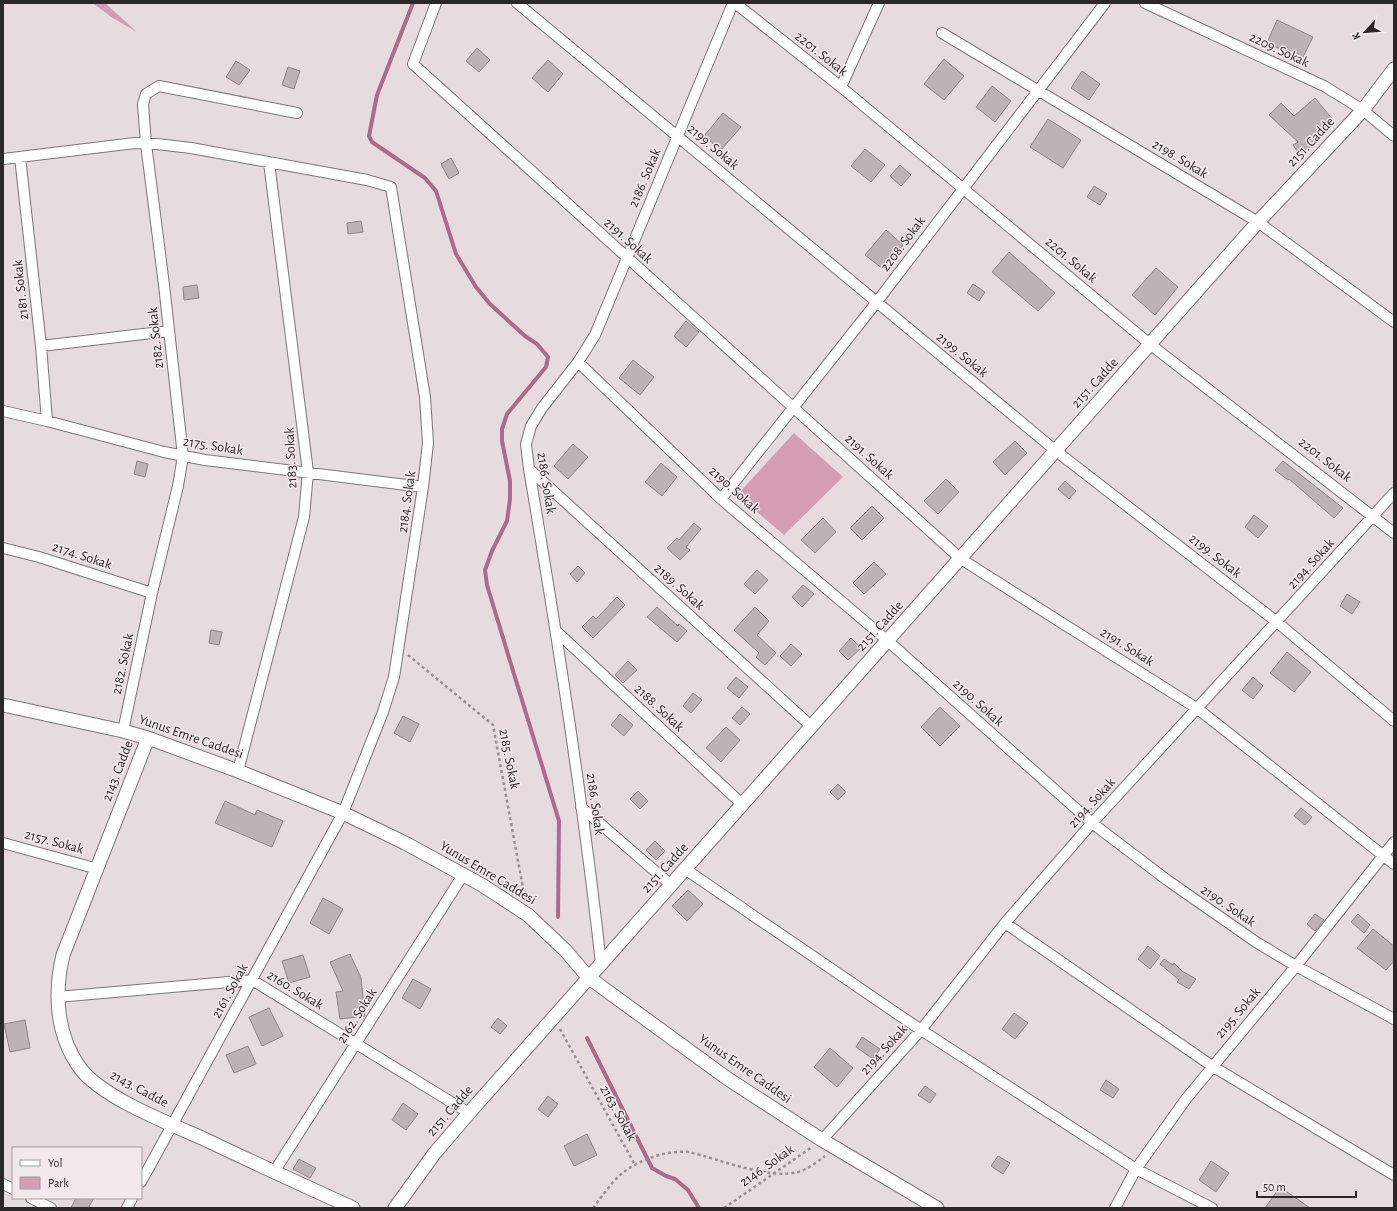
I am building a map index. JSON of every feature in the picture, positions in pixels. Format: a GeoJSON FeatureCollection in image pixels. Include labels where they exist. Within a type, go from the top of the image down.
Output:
{"type":"FeatureCollection","features":[{"type":"Feature","properties":{"kind":"street","name":"2191. Sokak"},"geometry":{"type":"LineString","coordinates":[[436,3],[413,64],[627,259],[961,559],[1198,709],[1394,864]]}},
{"type":"Feature","properties":{"kind":"street","name":"2199. Sokak"},"geometry":{"type":"LineString","coordinates":[[517,3],[876,303],[1056,451],[1277,622],[1394,721]]}},
{"type":"Feature","properties":{"kind":"street","name":"2186. Sokak"},"geometry":{"type":"LineString","coordinates":[[601,964],[592,882],[557,632],[526,444],[531,426],[542,408],[578,362],[594,335],[734,3]]}},
{"type":"Feature","properties":{"kind":"street","name":"2201. Sokak"},"geometry":{"type":"LineString","coordinates":[[734,3],[841,87],[1151,345],[1374,516],[1394,533]]}},
{"type":"Feature","properties":{"kind":"street"},"geometry":{"type":"LineString","coordinates":[[841,87],[879,3]]}},
{"type":"Feature","properties":{"kind":"street","name":"2208. Sokak"},"geometry":{"type":"LineString","coordinates":[[721,499],[876,303],[1105,3]]}},
{"type":"Feature","properties":{"kind":"street","name":"2209. Sokak"},"geometry":{"type":"LineString","coordinates":[[1144,3],[1324,86],[1363,110],[1394,136]]}},
{"type":"Feature","properties":{"kind":"street","name":"2198. Sokak"},"geometry":{"type":"LineString","coordinates":[[942,33],[1258,222],[1394,322]]}},
{"type":"Feature","properties":{"kind":"street","name":"2151. Cadde"},"geometry":{"type":"LineString","coordinates":[[395,1208],[434,1154],[469,1113],[811,726],[1151,345],[1258,222],[1363,110],[1394,69]]}},
{"type":"Feature","properties":{"kind":"street","name":"2182. Sokak"},"geometry":{"type":"LineString","coordinates":[[124,731],[152,593],[178,486],[183,456],[146,144],[143,104],[146,94],[158,86],[297,113]]}},
{"type":"Feature","properties":{"kind":"street"},"geometry":{"type":"LineString","coordinates":[[3,159],[115,145],[146,144],[191,148],[269,162]]}},
{"type":"Feature","properties":{"kind":"street","name":"2181. Sokak"},"geometry":{"type":"LineString","coordinates":[[20,157],[41,346],[46,421]]}},
{"type":"Feature","properties":{"kind":"street","name":"2184. Sokak"},"geometry":{"type":"LineString","coordinates":[[269,162],[367,180],[391,187],[425,397],[428,443],[423,487],[394,677],[383,712],[343,813]]}},
{"type":"Feature","properties":{"kind":"street","name":"2183. Sokak"},"geometry":{"type":"LineString","coordinates":[[238,771],[304,516],[308,472],[269,162]]}},
{"type":"Feature","properties":{"kind":"street"},"geometry":{"type":"LineString","coordinates":[[41,346],[169,331]]}},
{"type":"Feature","properties":{"kind":"street","name":"2190. Sokak"},"geometry":{"type":"LineString","coordinates":[[578,362],[721,499],[888,640],[1092,823],[1216,915],[1296,966],[1394,1019]]}},
{"type":"Feature","properties":{"kind":"street","name":"2175. Sokak"},"geometry":{"type":"LineString","coordinates":[[3,411],[183,456],[230,464],[308,472],[423,487]]}},
{"type":"Feature","properties":{"kind":"street","name":"2189. Sokak"},"geometry":{"type":"LineString","coordinates":[[529,469],[811,726]]}},
{"type":"Feature","properties":{"kind":"street","name":"2194. Sokak"},"geometry":{"type":"LineString","coordinates":[[822,1140],[921,1030],[1005,923],[1092,823],[1198,709],[1394,493]]}},
{"type":"Feature","properties":{"kind":"street","name":"2174. Sokak"},"geometry":{"type":"LineString","coordinates":[[3,548],[39,557],[152,593]]}},
{"type":"Feature","properties":{"kind":"street","name":"2188. Sokak"},"geometry":{"type":"LineString","coordinates":[[557,632],[742,804]]}},
{"type":"Feature","properties":{"kind":"street","name":"Yunus Emre Caddesi"},"geometry":{"type":"LineString","coordinates":[[3,705],[124,731],[148,738],[238,771],[343,813],[405,843],[501,897],[528,915],[561,946],[588,978],[728,1079],[834,1148],[937,1208]]}},
{"type":"Feature","properties":{"kind":"street","name":"2143. Cadde"},"geometry":{"type":"LineString","coordinates":[[148,738],[98,869],[63,955],[58,975],[57,997],[59,1016],[71,1051],[80,1067],[91,1080],[105,1091],[173,1125],[353,1208]]}},
{"type":"Feature","properties":{"kind":"street"},"geometry":{"type":"LineString","coordinates":[[581,807],[671,885]]}},
{"type":"Feature","properties":{"kind":"street","name":"2161. Sokak"},"geometry":{"type":"LineString","coordinates":[[142,1180],[343,813]]}},
{"type":"Feature","properties":{"kind":"street","name":"2195. Sokak"},"geometry":{"type":"LineString","coordinates":[[1115,1208],[1136,1169],[1186,1099],[1296,966],[1394,842]]}},
{"type":"Feature","properties":{"kind":"street","name":"2157. Sokak"},"geometry":{"type":"LineString","coordinates":[[3,843],[98,869]]}},
{"type":"Feature","properties":{"kind":"street"},"geometry":{"type":"LineString","coordinates":[[685,868],[921,1030],[1136,1169],[1212,1208]]}},
{"type":"Feature","properties":{"kind":"street","name":"2162. Sokak"},"geometry":{"type":"LineString","coordinates":[[274,1172],[463,875]]}},
{"type":"Feature","properties":{"kind":"street"},"geometry":{"type":"LineString","coordinates":[[1005,923],[1212,1066],[1394,1175]]}},
{"type":"Feature","properties":{"kind":"street","name":"2160. Sokak"},"geometry":{"type":"LineString","coordinates":[[57,997],[252,980],[469,1113]]}},
{"type":"Feature","properties":{"kind":"street"},"geometry":{"type":"LineString","coordinates":[[3,1184],[12,1188]]}},
{"type":"Feature","properties":{"kind":"street"},"geometry":{"type":"LineString","coordinates":[[33,1199],[51,1208]]}},
{"type":"Feature","properties":{"kind":"street"},"geometry":{"type":"LineString","coordinates":[[127,1208],[132,1199]]}},
{"type":"Feature","properties":{"kind":"path","name":"2185. Sokak"},"geometry":{"type":"LineString","coordinates":[[399,648],[493,725],[528,915]]}},
{"type":"Feature","properties":{"kind":"path","name":"2163. Sokak"},"geometry":{"type":"LineString","coordinates":[[553,1018],[635,1165]]}},
{"type":"Feature","properties":{"kind":"path","name":"2146. Sokak"},"geometry":{"type":"LineString","coordinates":[[724,1208],[822,1140]]}},
{"type":"Feature","properties":{"kind":"path"},"geometry":{"type":"LineString","coordinates":[[593,1208],[617,1178],[635,1165],[647,1159],[677,1151],[689,1152],[773,1174],[798,1172],[808,1168],[834,1148]]}},
{"type":"Feature","properties":{"kind":"green space"},"geometry":{"type":"Polygon","coordinates":[[[93,3],[105,3],[137,32],[111,17],[93,3]]]}},
{"type":"Feature","properties":{"kind":"green space"},"geometry":{"type":"Polygon","coordinates":[[[794,433],[843,477],[784,535],[737,495],[794,433]]]}},
{"type":"Feature","properties":{"kind":"building"},"geometry":{"type":"Polygon","coordinates":[[[1277,20],[1313,37],[1302,59],[1267,43],[1277,20]]]}},
{"type":"Feature","properties":{"kind":"building"},"geometry":{"type":"Polygon","coordinates":[[[477,48],[490,60],[479,72],[466,61],[477,48]]]}},
{"type":"Feature","properties":{"kind":"building"},"geometry":{"type":"Polygon","coordinates":[[[944,59],[964,76],[944,100],[924,84],[944,59]]]}},
{"type":"Feature","properties":{"kind":"building"},"geometry":{"type":"Polygon","coordinates":[[[548,60],[563,74],[548,92],[532,78],[548,60]]]}},
{"type":"Feature","properties":{"kind":"building"},"geometry":{"type":"Polygon","coordinates":[[[236,61],[250,70],[239,85],[226,77],[236,61]]]}},
{"type":"Feature","properties":{"kind":"building"},"geometry":{"type":"Polygon","coordinates":[[[288,67],[300,71],[294,89],[282,85],[288,67]]]}},
{"type":"Feature","properties":{"kind":"building"},"geometry":{"type":"Polygon","coordinates":[[[1082,71],[1100,84],[1089,100],[1071,88],[1082,71]]]}},
{"type":"Feature","properties":{"kind":"building"},"geometry":{"type":"Polygon","coordinates":[[[992,86],[1011,101],[995,122],[976,107],[992,86]]]}},
{"type":"Feature","properties":{"kind":"building"},"geometry":{"type":"Polygon","coordinates":[[[1315,98],[1334,121],[1313,138],[1316,143],[1299,154],[1293,145],[1298,142],[1269,115],[1281,103],[1294,116],[1315,98]]]}},
{"type":"Feature","properties":{"kind":"building"},"geometry":{"type":"Polygon","coordinates":[[[723,113],[741,127],[721,150],[704,136],[723,113]]]}},
{"type":"Feature","properties":{"kind":"building"},"geometry":{"type":"Polygon","coordinates":[[[1048,119],[1081,140],[1063,168],[1030,147],[1048,119]]]}},
{"type":"Feature","properties":{"kind":"building"},"geometry":{"type":"Polygon","coordinates":[[[865,149],[885,165],[871,182],[851,166],[865,149]]]}},
{"type":"Feature","properties":{"kind":"building"},"geometry":{"type":"Polygon","coordinates":[[[451,158],[459,173],[449,179],[441,164],[451,158]]]}},
{"type":"Feature","properties":{"kind":"building"},"geometry":{"type":"Polygon","coordinates":[[[900,165],[911,175],[901,186],[890,176],[900,165]]]}},
{"type":"Feature","properties":{"kind":"building"},"geometry":{"type":"Polygon","coordinates":[[[1094,186],[1107,194],[1100,205],[1087,197],[1094,186]]]}},
{"type":"Feature","properties":{"kind":"building"},"geometry":{"type":"Polygon","coordinates":[[[361,221],[363,232],[348,234],[347,223],[361,221]]]}},
{"type":"Feature","properties":{"kind":"building"},"geometry":{"type":"Polygon","coordinates":[[[886,230],[903,245],[883,269],[865,255],[886,230]]]}},
{"type":"Feature","properties":{"kind":"building"},"geometry":{"type":"Polygon","coordinates":[[[1009,252],[1055,293],[1038,311],[992,272],[1009,252]]]}},
{"type":"Feature","properties":{"kind":"building"},"geometry":{"type":"Polygon","coordinates":[[[1156,268],[1178,287],[1155,315],[1132,295],[1156,268]]]}},
{"type":"Feature","properties":{"kind":"building"},"geometry":{"type":"Polygon","coordinates":[[[973,284],[985,292],[979,301],[967,293],[973,284]]]}},
{"type":"Feature","properties":{"kind":"building"},"geometry":{"type":"Polygon","coordinates":[[[197,285],[199,298],[184,300],[183,287],[197,285]]]}},
{"type":"Feature","properties":{"kind":"building"},"geometry":{"type":"Polygon","coordinates":[[[686,321],[699,332],[686,347],[674,336],[686,321]]]}},
{"type":"Feature","properties":{"kind":"building"},"geometry":{"type":"Polygon","coordinates":[[[633,360],[654,377],[640,395],[619,378],[633,360]]]}},
{"type":"Feature","properties":{"kind":"building"},"geometry":{"type":"Polygon","coordinates":[[[1015,441],[1027,453],[1005,475],[993,462],[1015,441]]]}},
{"type":"Feature","properties":{"kind":"building"},"geometry":{"type":"Polygon","coordinates":[[[573,444],[588,457],[568,479],[554,466],[573,444]]]}},
{"type":"Feature","properties":{"kind":"building"},"geometry":{"type":"Polygon","coordinates":[[[137,461],[148,464],[145,477],[134,474],[137,461]]]}},
{"type":"Feature","properties":{"kind":"building"},"geometry":{"type":"Polygon","coordinates":[[[1283,461],[1343,508],[1334,518],[1289,479],[1288,480],[1275,470],[1283,461]]]}},
{"type":"Feature","properties":{"kind":"building"},"geometry":{"type":"Polygon","coordinates":[[[661,463],[677,477],[662,496],[645,482],[661,463]]]}},
{"type":"Feature","properties":{"kind":"building"},"geometry":{"type":"Polygon","coordinates":[[[946,479],[959,492],[938,514],[924,501],[946,479]]]}},
{"type":"Feature","properties":{"kind":"building"},"geometry":{"type":"Polygon","coordinates":[[[1065,481],[1076,491],[1069,499],[1058,489],[1065,481]]]}},
{"type":"Feature","properties":{"kind":"building"},"geometry":{"type":"Polygon","coordinates":[[[872,506],[884,518],[862,540],[850,528],[872,506]]]}},
{"type":"Feature","properties":{"kind":"building"},"geometry":{"type":"Polygon","coordinates":[[[1254,515],[1268,526],[1258,538],[1245,527],[1254,515]]]}},
{"type":"Feature","properties":{"kind":"building"},"geometry":{"type":"Polygon","coordinates":[[[823,518],[836,532],[815,553],[801,540],[823,518]]]}},
{"type":"Feature","properties":{"kind":"building"},"geometry":{"type":"Polygon","coordinates":[[[694,523],[701,529],[686,547],[690,550],[680,560],[667,548],[677,538],[679,540],[694,523]]]}},
{"type":"Feature","properties":{"kind":"building"},"geometry":{"type":"Polygon","coordinates":[[[874,562],[886,574],[864,594],[853,583],[874,562]]]}},
{"type":"Feature","properties":{"kind":"building"},"geometry":{"type":"Polygon","coordinates":[[[578,566],[585,573],[577,582],[570,574],[578,566]]]}},
{"type":"Feature","properties":{"kind":"building"},"geometry":{"type":"Polygon","coordinates":[[[757,570],[768,580],[755,594],[744,584],[757,570]]]}},
{"type":"Feature","properties":{"kind":"building"},"geometry":{"type":"Polygon","coordinates":[[[803,585],[814,594],[802,607],[792,597],[803,585]]]}},
{"type":"Feature","properties":{"kind":"building"},"geometry":{"type":"Polygon","coordinates":[[[1347,594],[1360,602],[1352,614],[1340,606],[1347,594]]]}},
{"type":"Feature","properties":{"kind":"building"},"geometry":{"type":"Polygon","coordinates":[[[617,597],[625,605],[593,638],[582,627],[593,616],[596,619],[617,597]]]}},
{"type":"Feature","properties":{"kind":"building"},"geometry":{"type":"Polygon","coordinates":[[[657,607],[678,626],[679,624],[687,631],[677,642],[647,617],[657,607]]]}},
{"type":"Feature","properties":{"kind":"building"},"geometry":{"type":"Polygon","coordinates":[[[755,607],[769,621],[757,635],[776,653],[765,665],[756,657],[759,653],[734,630],[755,607]]]}},
{"type":"Feature","properties":{"kind":"building"},"geometry":{"type":"Polygon","coordinates":[[[211,630],[222,632],[219,645],[209,643],[211,630]]]}},
{"type":"Feature","properties":{"kind":"building"},"geometry":{"type":"Polygon","coordinates":[[[851,638],[861,648],[848,660],[839,651],[851,638]]]}},
{"type":"Feature","properties":{"kind":"building"},"geometry":{"type":"Polygon","coordinates":[[[791,644],[802,654],[791,666],[780,656],[791,644]]]}},
{"type":"Feature","properties":{"kind":"building"},"geometry":{"type":"Polygon","coordinates":[[[1287,652],[1311,672],[1294,692],[1270,673],[1287,652]]]}},
{"type":"Feature","properties":{"kind":"building"},"geometry":{"type":"Polygon","coordinates":[[[628,661],[637,670],[623,683],[615,675],[628,661]]]}},
{"type":"Feature","properties":{"kind":"building"},"geometry":{"type":"Polygon","coordinates":[[[736,677],[748,687],[739,698],[727,688],[736,677]]]}},
{"type":"Feature","properties":{"kind":"building"},"geometry":{"type":"Polygon","coordinates":[[[1253,677],[1263,686],[1253,699],[1242,690],[1253,677]]]}},
{"type":"Feature","properties":{"kind":"building"},"geometry":{"type":"Polygon","coordinates":[[[693,693],[702,700],[691,713],[683,706],[693,693]]]}},
{"type":"Feature","properties":{"kind":"building"},"geometry":{"type":"Polygon","coordinates":[[[742,707],[750,714],[740,725],[732,718],[742,707]]]}},
{"type":"Feature","properties":{"kind":"building"},"geometry":{"type":"Polygon","coordinates":[[[940,707],[960,726],[940,746],[921,727],[940,707]]]}},
{"type":"Feature","properties":{"kind":"building"},"geometry":{"type":"Polygon","coordinates":[[[620,714],[633,725],[624,736],[611,725],[620,714]]]}},
{"type":"Feature","properties":{"kind":"building"},"geometry":{"type":"Polygon","coordinates":[[[403,716],[419,724],[410,742],[394,733],[403,716]]]}},
{"type":"Feature","properties":{"kind":"building"},"geometry":{"type":"Polygon","coordinates":[[[726,727],[740,740],[721,762],[706,748],[726,727]]]}},
{"type":"Feature","properties":{"kind":"building"},"geometry":{"type":"Polygon","coordinates":[[[838,784],[846,792],[838,800],[830,792],[838,784]]]}},
{"type":"Feature","properties":{"kind":"building"},"geometry":{"type":"Polygon","coordinates":[[[638,791],[648,801],[640,809],[630,799],[638,791]]]}},
{"type":"Feature","properties":{"kind":"building"},"geometry":{"type":"Polygon","coordinates":[[[225,801],[255,815],[257,810],[283,821],[272,847],[215,823],[225,801]]]}},
{"type":"Feature","properties":{"kind":"building"},"geometry":{"type":"Polygon","coordinates":[[[1301,808],[1312,817],[1305,825],[1294,816],[1301,808]]]}},
{"type":"Feature","properties":{"kind":"building"},"geometry":{"type":"Polygon","coordinates":[[[655,841],[665,851],[656,860],[646,850],[655,841]]]}},
{"type":"Feature","properties":{"kind":"building"},"geometry":{"type":"Polygon","coordinates":[[[688,890],[703,904],[687,921],[672,906],[688,890]]]}},
{"type":"Feature","properties":{"kind":"building"},"geometry":{"type":"Polygon","coordinates":[[[323,898],[343,909],[329,934],[310,923],[323,898]]]}},
{"type":"Feature","properties":{"kind":"building"},"geometry":{"type":"Polygon","coordinates":[[[1315,914],[1324,920],[1315,931],[1307,924],[1315,914]]]}},
{"type":"Feature","properties":{"kind":"building"},"geometry":{"type":"Polygon","coordinates":[[[1358,914],[1370,925],[1364,933],[1351,922],[1358,914]]]}},
{"type":"Feature","properties":{"kind":"building"},"geometry":{"type":"Polygon","coordinates":[[[1373,929],[1394,946],[1394,961],[1386,970],[1357,948],[1373,929]]]}},
{"type":"Feature","properties":{"kind":"building"},"geometry":{"type":"Polygon","coordinates":[[[1148,946],[1160,956],[1150,969],[1138,959],[1148,946]]]}},
{"type":"Feature","properties":{"kind":"building"},"geometry":{"type":"Polygon","coordinates":[[[350,954],[361,978],[365,1016],[340,1019],[336,992],[343,991],[330,962],[350,954]]]}},
{"type":"Feature","properties":{"kind":"building"},"geometry":{"type":"Polygon","coordinates":[[[303,955],[310,977],[289,983],[282,961],[303,955]]]}},
{"type":"Feature","properties":{"kind":"building"},"geometry":{"type":"Polygon","coordinates":[[[1164,959],[1173,965],[1174,963],[1182,971],[1196,979],[1189,989],[1177,982],[1179,980],[1160,964],[1164,959]]]}},
{"type":"Feature","properties":{"kind":"building"},"geometry":{"type":"Polygon","coordinates":[[[413,979],[431,989],[420,1009],[402,998],[413,979]]]}},
{"type":"Feature","properties":{"kind":"building"},"geometry":{"type":"Polygon","coordinates":[[[269,1008],[283,1036],[262,1046],[249,1017],[269,1008]]]}},
{"type":"Feature","properties":{"kind":"building"},"geometry":{"type":"Polygon","coordinates":[[[1014,1013],[1028,1023],[1015,1039],[1002,1029],[1014,1013]]]}},
{"type":"Feature","properties":{"kind":"building"},"geometry":{"type":"Polygon","coordinates":[[[498,1018],[507,1026],[500,1034],[491,1027],[498,1018]]]}},
{"type":"Feature","properties":{"kind":"building"},"geometry":{"type":"Polygon","coordinates":[[[25,1020],[30,1048],[10,1052],[4,1024],[25,1020]]]}},
{"type":"Feature","properties":{"kind":"building"},"geometry":{"type":"Polygon","coordinates":[[[862,1037],[880,1049],[873,1059],[856,1047],[862,1037]]]}},
{"type":"Feature","properties":{"kind":"building"},"geometry":{"type":"Polygon","coordinates":[[[248,1046],[256,1064],[234,1073],[226,1055],[248,1046]]]}},
{"type":"Feature","properties":{"kind":"building"},"geometry":{"type":"Polygon","coordinates":[[[830,1048],[853,1068],[837,1087],[814,1067],[830,1048]]]}},
{"type":"Feature","properties":{"kind":"building"},"geometry":{"type":"Polygon","coordinates":[[[1106,1080],[1119,1089],[1113,1098],[1100,1090],[1106,1080]]]}},
{"type":"Feature","properties":{"kind":"building"},"geometry":{"type":"Polygon","coordinates":[[[925,1086],[936,1094],[930,1103],[918,1095],[925,1086]]]}},
{"type":"Feature","properties":{"kind":"building"},"geometry":{"type":"Polygon","coordinates":[[[548,1096],[558,1104],[548,1117],[538,1109],[548,1096]]]}},
{"type":"Feature","properties":{"kind":"building"},"geometry":{"type":"Polygon","coordinates":[[[403,1103],[418,1114],[406,1130],[392,1120],[403,1103]]]}},
{"type":"Feature","properties":{"kind":"building"},"geometry":{"type":"Polygon","coordinates":[[[587,1134],[597,1155],[574,1166],[564,1146],[587,1134]]]}},
{"type":"Feature","properties":{"kind":"building"},"geometry":{"type":"Polygon","coordinates":[[[998,1156],[1010,1163],[1003,1174],[991,1166],[998,1156]]]}},
{"type":"Feature","properties":{"kind":"building"},"geometry":{"type":"Polygon","coordinates":[[[299,1159],[316,1168],[310,1178],[293,1169],[299,1159]]]}},
{"type":"Feature","properties":{"kind":"building"},"geometry":{"type":"Polygon","coordinates":[[[1211,1161],[1229,1173],[1216,1192],[1199,1180],[1211,1161]]]}},
{"type":"Feature","properties":{"kind":"building"},"geometry":{"type":"Polygon","coordinates":[[[1280,1187],[1310,1208],[1265,1208],[1280,1187]]]}},
{"type":"Feature","properties":{"kind":"building"},"geometry":{"type":"Polygon","coordinates":[[[76,1199],[93,1199],[88,1208],[71,1208],[76,1199]]]}},
{"type":"Feature","properties":{"kind":"waterway"},"geometry":{"type":"LineString","coordinates":[[413,3],[377,95],[369,136],[372,142],[425,178],[436,191],[456,254],[476,287],[490,304],[525,336],[537,344],[548,357],[546,367],[507,414],[502,429],[502,441],[510,481],[510,499],[507,521],[492,551],[485,570],[487,585],[559,821],[558,917]]}},
{"type":"Feature","properties":{"kind":"waterway"},"geometry":{"type":"LineString","coordinates":[[587,1038],[652,1168],[675,1179],[688,1190],[699,1208]]}}]}
